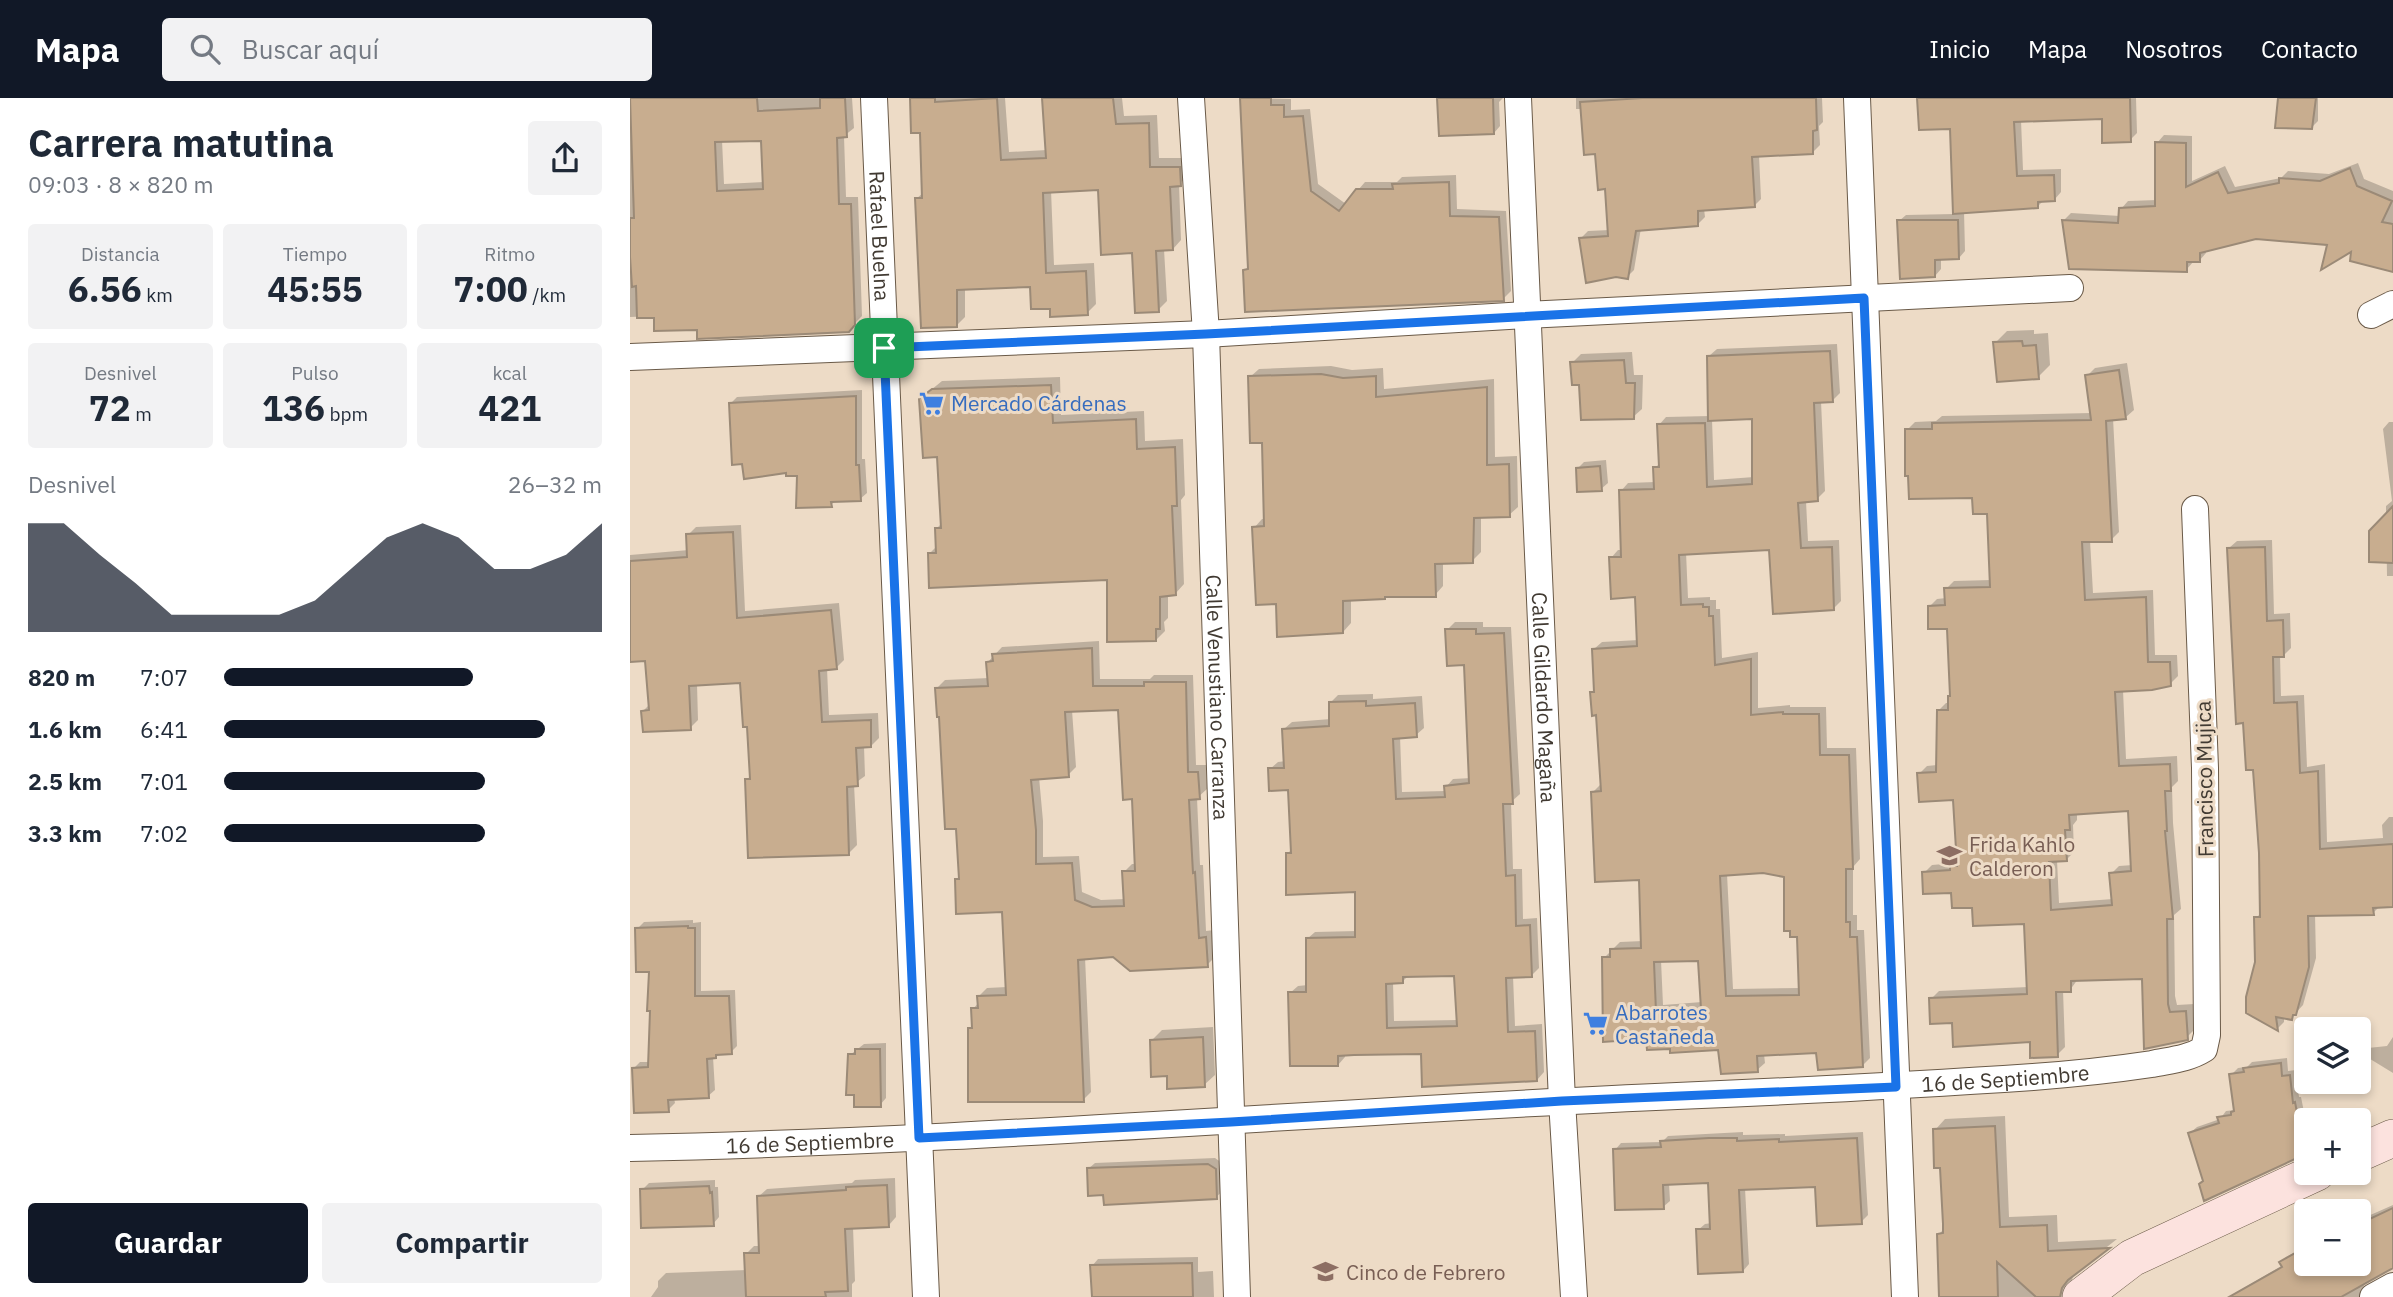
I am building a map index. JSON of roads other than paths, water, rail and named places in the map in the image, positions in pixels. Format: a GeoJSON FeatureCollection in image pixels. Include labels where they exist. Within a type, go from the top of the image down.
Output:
{"type":"FeatureCollection","features":[{"type":"Feature","properties":{"kind":"street","name":"Rafael Buelna"},"geometry":{"type":"LineString","coordinates":[[874,98],[926,1297]]}},
{"type":"Feature","properties":{"kind":"street","name":"Calle Venustiano Carranza"},"geometry":{"type":"LineString","coordinates":[[1191,98],[1206,334],[1237,1297]]}},
{"type":"Feature","properties":{"kind":"street","name":"Calle Gildardo Magaña"},"geometry":{"type":"LineString","coordinates":[[1518,98],[1562,1101],[1574,1297]]}},
{"type":"Feature","properties":{"kind":"street"},"geometry":{"type":"LineString","coordinates":[[1857,98],[1905,1297]]}},
{"type":"Feature","properties":{"kind":"street"},"geometry":{"type":"LineString","coordinates":[[630,357],[1206,334],[2070,288]]}},
{"type":"Feature","properties":{"kind":"street","name":"Francisco Mujica"},"geometry":{"type":"LineString","coordinates":[[2195,509],[2205,768],[2207,1035],[2204,1048]]}},
{"type":"Feature","properties":{"kind":"street","name":"16 de Septiembre"},"geometry":{"type":"LineString","coordinates":[[630,1148],[919,1138],[1562,1101],[1896,1087],[2104,1072],[2190,1057],[2204,1048]]}},
{"type":"Feature","properties":{"kind":"street"},"geometry":{"type":"LineString","coordinates":[[2371,1148],[2393,1138]]}},
{"type":"Feature","properties":{"kind":"street"},"geometry":{"type":"LineString","coordinates":[[2081,1297],[2132,1258],[2294,1183]]}},
{"type":"Feature","properties":{"kind":"street"},"geometry":{"type":"LineString","coordinates":[[2373,1297],[2393,1286]]}},
{"type":"Feature","properties":{"kind":"place","name":"Mercado Cárdenas"},"geometry":{"type":"Point","coordinates":[931,403]}},
{"type":"Feature","properties":{"kind":"place","name":"Frida Kahlo Calderon"},"geometry":{"type":"Point","coordinates":[1949,856]}},
{"type":"Feature","properties":{"kind":"place","name":"Abarrotes Castañeda"},"geometry":{"type":"Point","coordinates":[1595,1024]}},
{"type":"Feature","properties":{"kind":"place","name":"Cinco de Febrero"},"geometry":{"type":"Point","coordinates":[1326,1272]}}]}
